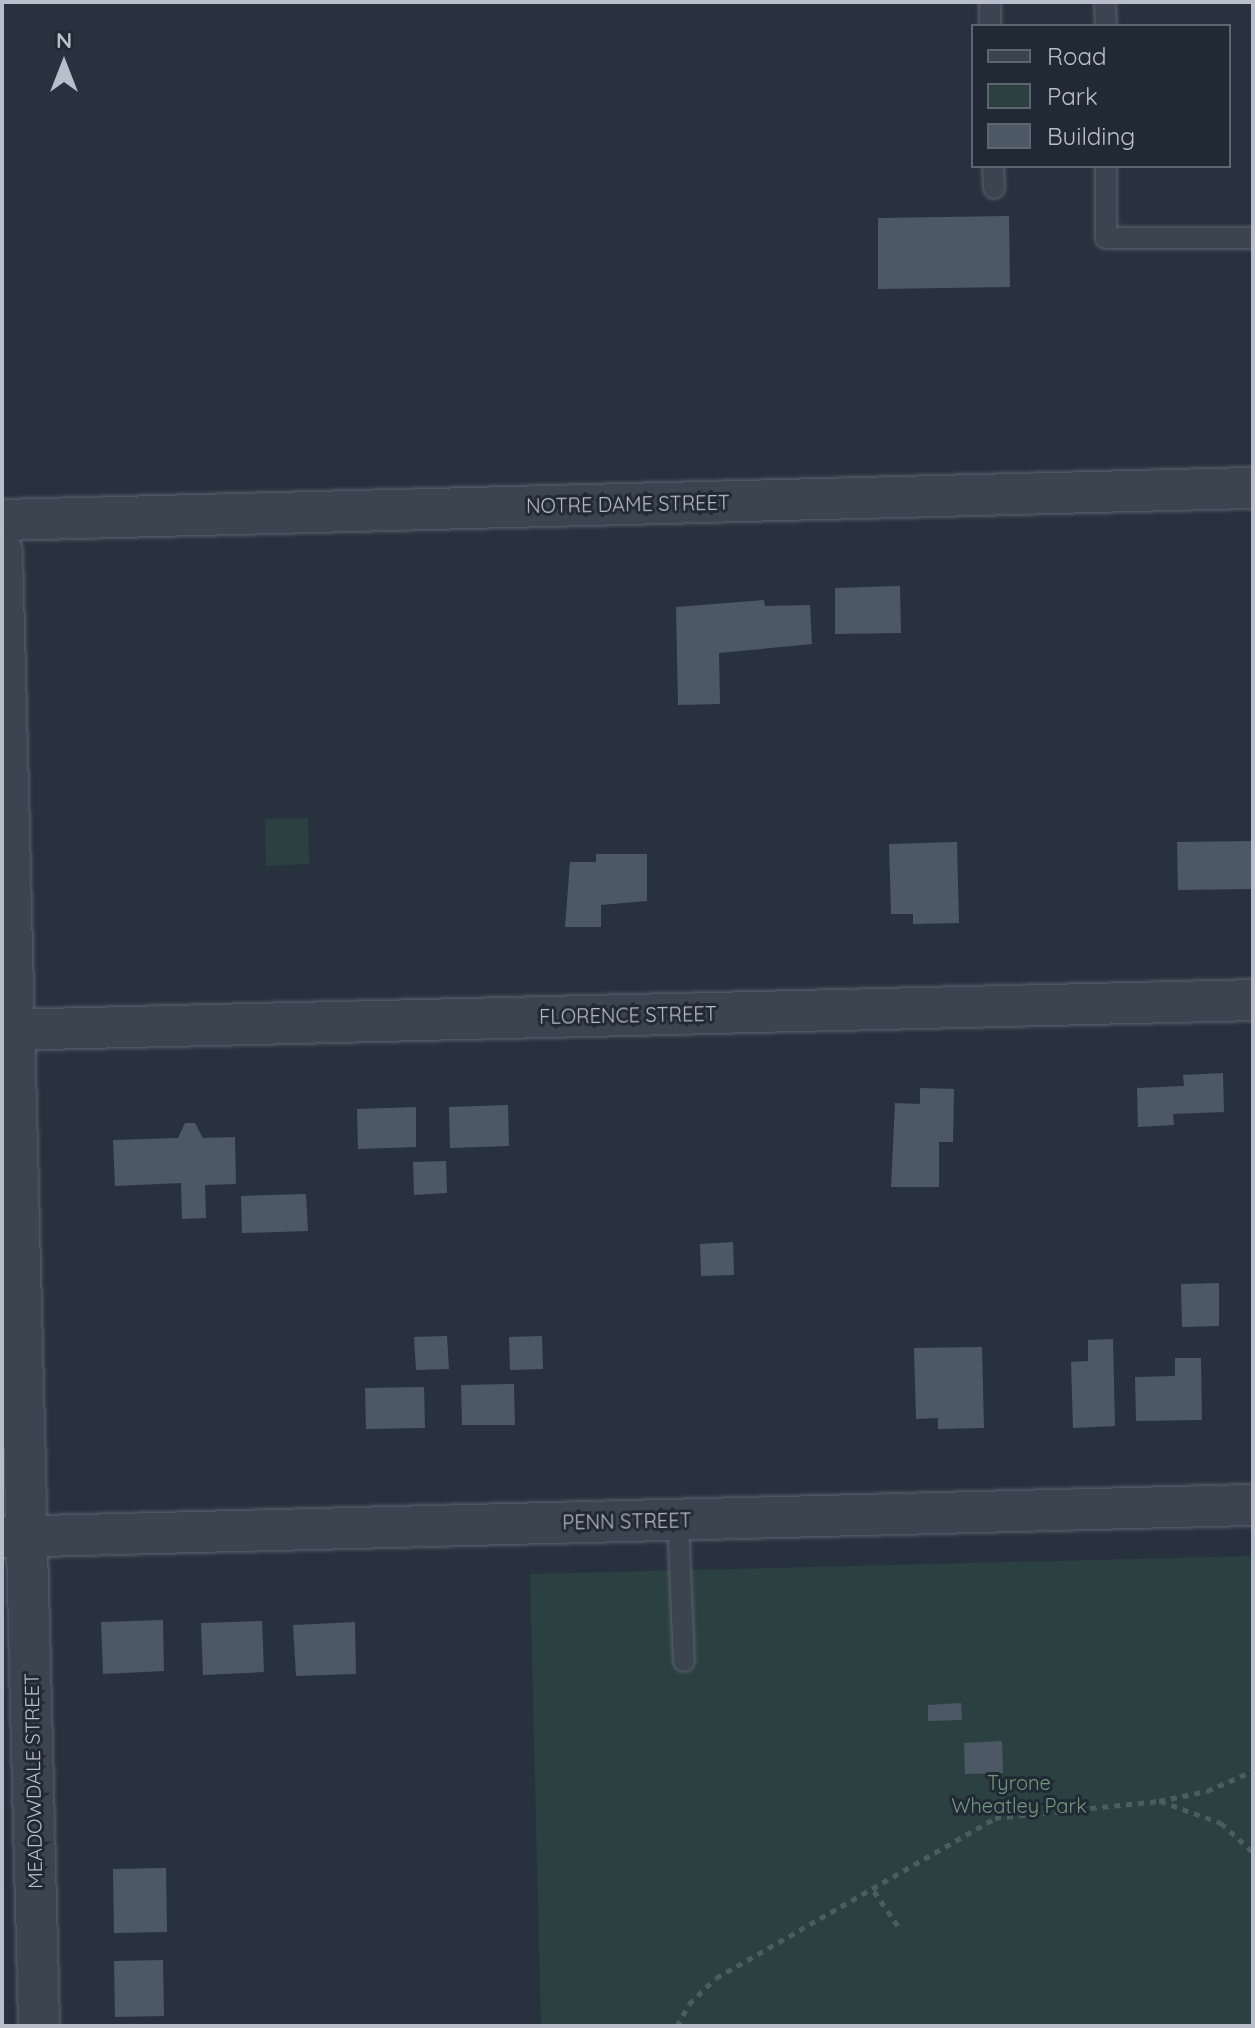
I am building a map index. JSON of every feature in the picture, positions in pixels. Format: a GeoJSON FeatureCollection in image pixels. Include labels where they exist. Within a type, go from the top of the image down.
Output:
{"type":"FeatureCollection","features":[{"type":"Feature","properties":{"kind":"street","name":"NOTRE DAME STREET"},"geometry":{"type":"LineString","coordinates":[[2,520],[1253,488]]}},
{"type":"Feature","properties":{"kind":"street","name":"MEADOWDALE STREET"},"geometry":{"type":"LineString","coordinates":[[2,552],[14,1537],[39,2026]]}},
{"type":"Feature","properties":{"kind":"street","name":"FLORENCE STREET"},"geometry":{"type":"LineString","coordinates":[[8,1030],[1253,1000]]}},
{"type":"Feature","properties":{"kind":"street","name":"PENN STREET"},"geometry":{"type":"LineString","coordinates":[[14,1537],[1253,1505]]}},
{"type":"Feature","properties":{"kind":"lane"},"geometry":{"type":"LineString","coordinates":[[990,2],[990,24]]}},
{"type":"Feature","properties":{"kind":"lane"},"geometry":{"type":"LineString","coordinates":[[1105,2],[1106,24]]}},
{"type":"Feature","properties":{"kind":"lane"},"geometry":{"type":"LineString","coordinates":[[993,168],[994,188]]}},
{"type":"Feature","properties":{"kind":"lane"},"geometry":{"type":"LineString","coordinates":[[1106,168],[1106,238],[1253,238]]}},
{"type":"Feature","properties":{"kind":"lane"},"geometry":{"type":"LineString","coordinates":[[678,1520],[684,1661]]}},
{"type":"Feature","properties":{"kind":"path"},"geometry":{"type":"LineString","coordinates":[[677,2026],[689,2004],[716,1978],[874,1891],[995,1818],[1159,1801],[1207,1791],[1253,1771]]}},
{"type":"Feature","properties":{"kind":"path"},"geometry":{"type":"LineString","coordinates":[[1159,1801],[1221,1823],[1253,1852]]}},
{"type":"Feature","properties":{"kind":"path"},"geometry":{"type":"LineString","coordinates":[[874,1891],[898,1926]]}},
{"type":"Feature","properties":{"kind":"green space"},"geometry":{"type":"Polygon","coordinates":[[[308,818],[309,864],[266,866],[265,819],[308,818]]]}},
{"type":"Feature","properties":{"kind":"green space","name":"Tyrone Wheatley Park"},"geometry":{"type":"Polygon","coordinates":[[[1253,1556],[1253,2026],[541,2026],[530,1574],[1253,1556]]]}},
{"type":"Feature","properties":{"kind":"building"},"geometry":{"type":"Polygon","coordinates":[[[1009,216],[1010,287],[878,289],[878,218],[1009,216]]]}},
{"type":"Feature","properties":{"kind":"building"},"geometry":{"type":"Polygon","coordinates":[[[900,586],[901,633],[835,634],[835,588],[900,586]]]}},
{"type":"Feature","properties":{"kind":"building"},"geometry":{"type":"Polygon","coordinates":[[[764,600],[765,606],[810,605],[812,644],[719,653],[720,704],[678,705],[676,607],[764,600]]]}},
{"type":"Feature","properties":{"kind":"building"},"geometry":{"type":"Polygon","coordinates":[[[1253,841],[1253,889],[1178,890],[1177,842],[1253,841]]]}},
{"type":"Feature","properties":{"kind":"building"},"geometry":{"type":"Polygon","coordinates":[[[957,842],[959,923],[913,924],[913,914],[891,914],[889,844],[957,842]]]}},
{"type":"Feature","properties":{"kind":"building"},"geometry":{"type":"Polygon","coordinates":[[[596,854],[647,854],[647,901],[601,905],[601,927],[565,927],[570,862],[596,862],[596,854]]]}},
{"type":"Feature","properties":{"kind":"building"},"geometry":{"type":"Polygon","coordinates":[[[1223,1073],[1224,1112],[1173,1114],[1174,1125],[1138,1127],[1137,1088],[1184,1086],[1183,1075],[1223,1073]]]}},
{"type":"Feature","properties":{"kind":"building"},"geometry":{"type":"Polygon","coordinates":[[[920,1088],[954,1089],[953,1142],[939,1142],[939,1187],[891,1187],[895,1103],[920,1104],[920,1088]]]}},
{"type":"Feature","properties":{"kind":"building"},"geometry":{"type":"Polygon","coordinates":[[[508,1105],[509,1146],[450,1148],[449,1107],[508,1105]]]}},
{"type":"Feature","properties":{"kind":"building"},"geometry":{"type":"Polygon","coordinates":[[[416,1107],[416,1147],[358,1149],[357,1109],[416,1107]]]}},
{"type":"Feature","properties":{"kind":"building"},"geometry":{"type":"Polygon","coordinates":[[[185,1123],[195,1123],[203,1138],[235,1137],[236,1184],[205,1185],[206,1218],[182,1219],[181,1183],[115,1186],[113,1140],[178,1138],[185,1123]]]}},
{"type":"Feature","properties":{"kind":"building"},"geometry":{"type":"Polygon","coordinates":[[[446,1161],[447,1193],[414,1195],[413,1162],[446,1161]]]}},
{"type":"Feature","properties":{"kind":"building"},"geometry":{"type":"Polygon","coordinates":[[[306,1194],[308,1231],[242,1233],[241,1196],[306,1194]]]}},
{"type":"Feature","properties":{"kind":"building"},"geometry":{"type":"Polygon","coordinates":[[[733,1242],[734,1275],[701,1276],[700,1244],[733,1242]]]}},
{"type":"Feature","properties":{"kind":"building"},"geometry":{"type":"Polygon","coordinates":[[[1219,1283],[1219,1326],[1182,1327],[1181,1284],[1219,1283]]]}},
{"type":"Feature","properties":{"kind":"building"},"geometry":{"type":"Polygon","coordinates":[[[447,1336],[449,1369],[416,1370],[414,1337],[447,1336]]]}},
{"type":"Feature","properties":{"kind":"building"},"geometry":{"type":"Polygon","coordinates":[[[542,1336],[543,1369],[510,1370],[509,1337],[542,1336]]]}},
{"type":"Feature","properties":{"kind":"building"},"geometry":{"type":"Polygon","coordinates":[[[1113,1339],[1115,1426],[1073,1428],[1071,1362],[1088,1361],[1088,1340],[1113,1339]]]}},
{"type":"Feature","properties":{"kind":"building"},"geometry":{"type":"Polygon","coordinates":[[[982,1347],[984,1428],[938,1429],[938,1418],[916,1419],[914,1348],[982,1347]]]}},
{"type":"Feature","properties":{"kind":"building"},"geometry":{"type":"Polygon","coordinates":[[[1175,1358],[1201,1358],[1202,1420],[1136,1421],[1135,1377],[1175,1376],[1175,1358]]]}},
{"type":"Feature","properties":{"kind":"building"},"geometry":{"type":"Polygon","coordinates":[[[514,1384],[515,1425],[462,1425],[461,1385],[514,1384]]]}},
{"type":"Feature","properties":{"kind":"building"},"geometry":{"type":"Polygon","coordinates":[[[424,1387],[425,1428],[366,1429],[365,1388],[424,1387]]]}},
{"type":"Feature","properties":{"kind":"building"},"geometry":{"type":"Polygon","coordinates":[[[163,1620],[164,1671],[103,1674],[101,1622],[163,1620]]]}},
{"type":"Feature","properties":{"kind":"building"},"geometry":{"type":"Polygon","coordinates":[[[262,1621],[264,1672],[203,1675],[201,1623],[262,1621]]]}},
{"type":"Feature","properties":{"kind":"building"},"geometry":{"type":"Polygon","coordinates":[[[355,1622],[356,1674],[296,1676],[293,1625],[355,1622]]]}},
{"type":"Feature","properties":{"kind":"building"},"geometry":{"type":"Polygon","coordinates":[[[961,1703],[962,1720],[928,1721],[928,1705],[961,1703]]]}},
{"type":"Feature","properties":{"kind":"building"},"geometry":{"type":"Polygon","coordinates":[[[1002,1741],[1003,1773],[965,1774],[964,1743],[1002,1741]]]}},
{"type":"Feature","properties":{"kind":"building"},"geometry":{"type":"Polygon","coordinates":[[[166,1868],[167,1932],[114,1933],[113,1869],[166,1868]]]}},
{"type":"Feature","properties":{"kind":"building"},"geometry":{"type":"Polygon","coordinates":[[[163,1960],[164,2016],[115,2017],[114,1961],[163,1960]]]}}]}
